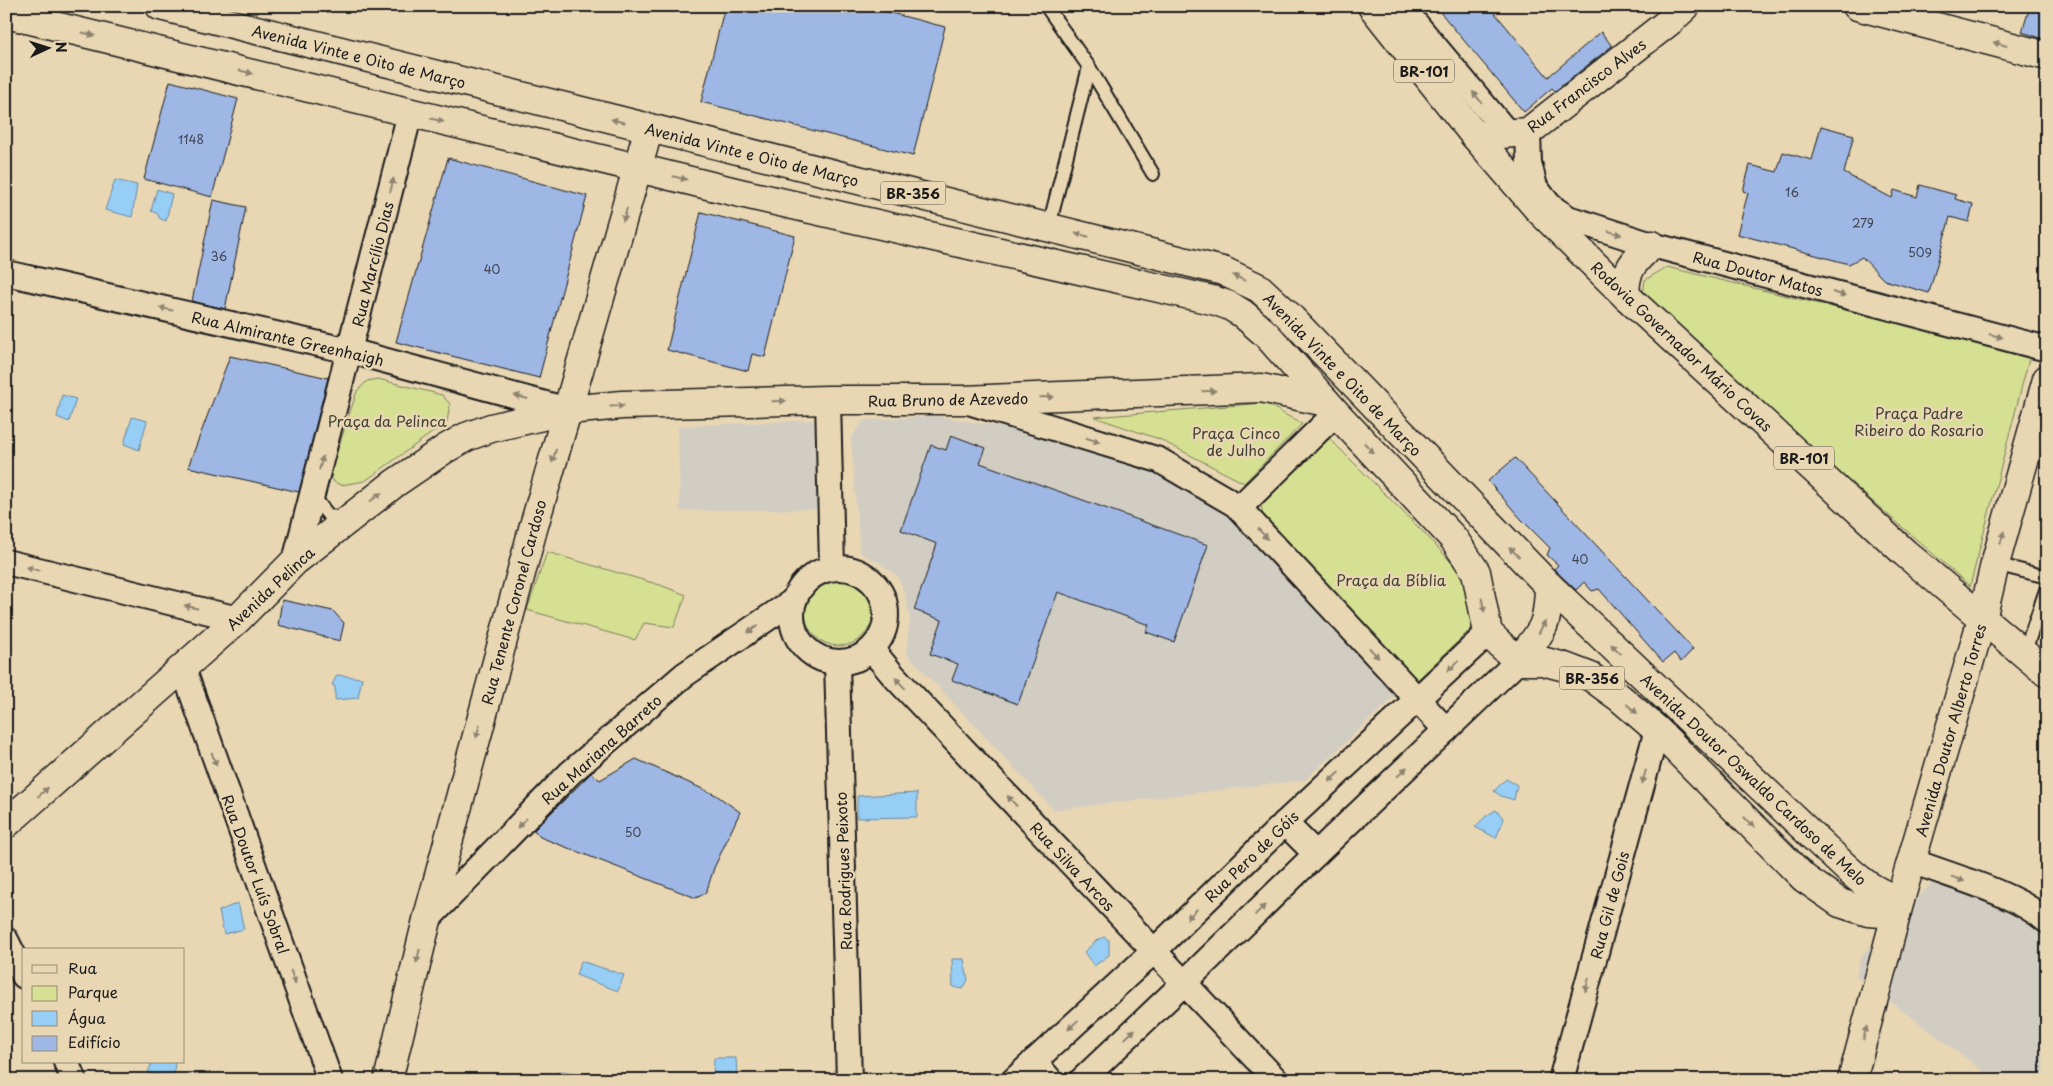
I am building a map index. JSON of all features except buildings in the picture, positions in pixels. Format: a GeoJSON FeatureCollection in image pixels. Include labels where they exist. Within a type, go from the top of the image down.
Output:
{"type":"FeatureCollection","features":[{"type":"Feature","properties":{"kind":"main road","name":"Avenida Vinte e Oito de Março"},"geometry":{"type":"LineString","coordinates":[[160,6],[1049,226],[1223,271],[1259,288],[1288,315],[1549,586]]}},
{"type":"Feature","properties":{"kind":"main road","name":"Rodovia Governador Mário Covas"},"geometry":{"type":"LineString","coordinates":[[1372,6],[1476,136],[1539,210],[1626,296],[1905,553],[2047,673]]}},
{"type":"Feature","properties":{"kind":"main road","name":"Rua Francisco Alves"},"geometry":{"type":"LineString","coordinates":[[1476,136],[1518,134],[1686,6]]}},
{"type":"Feature","properties":{"kind":"main road"},"geometry":{"type":"LineString","coordinates":[[1857,6],[2047,56]]}},
{"type":"Feature","properties":{"kind":"main road","name":"Avenida Vinte e Oito de Março"},"geometry":{"type":"LineString","coordinates":[[6,14],[639,168],[1216,301],[1230,306],[1266,334],[1331,407]]}},
{"type":"Feature","properties":{"kind":"main road","name":"Rua Tenente Coronel Cardoso"},"geometry":{"type":"LineString","coordinates":[[388,1080],[427,920],[541,497],[639,168],[649,128]]}},
{"type":"Feature","properties":{"kind":"main road"},"geometry":{"type":"LineString","coordinates":[[1626,296],[1624,283],[1632,265],[1652,245]]}},
{"type":"Feature","properties":{"kind":"main road"},"geometry":{"type":"LineString","coordinates":[[1127,281],[1128,267],[1135,258],[1191,263]]}},
{"type":"Feature","properties":{"kind":"main road","name":"Avenida Doutor Alberto Torres"},"geometry":{"type":"LineString","coordinates":[[1852,1080],[1898,907],[1982,619],[1995,564],[2047,379]]}},
{"type":"Feature","properties":{"kind":"main road","name":"Rua Bruno de Azevedo"},"geometry":{"type":"LineString","coordinates":[[568,410],[622,405],[828,400],[963,400],[1260,388],[1331,407]]}},
{"type":"Feature","properties":{"kind":"main road"},"geometry":{"type":"LineString","coordinates":[[1331,407],[1454,539],[1476,572],[1488,633],[1518,661],[1545,624],[1548,611],[1549,586]]}},
{"type":"Feature","properties":{"kind":"main road","name":"Avenida Pelinca"},"geometry":{"type":"LineString","coordinates":[[6,824],[238,619],[295,561],[348,518],[412,471],[466,437],[491,428],[568,410]]}},
{"type":"Feature","properties":{"kind":"main road","name":"Avenida Doutor Oswaldo Cardoso de Melo"},"geometry":{"type":"LineString","coordinates":[[1549,586],[1863,884],[1882,894],[1898,907]]}},
{"type":"Feature","properties":{"kind":"main road","name":"Avenida Doutor Oswaldo Cardoso de Melo"},"geometry":{"type":"LineString","coordinates":[[1518,661],[1542,661],[1565,667],[1591,677],[1620,698],[1657,730],[1804,878],[1840,903],[1868,912],[1898,907]]}},
{"type":"Feature","properties":{"kind":"street"},"geometry":{"type":"LineString","coordinates":[[1401,6],[1518,134]]}},
{"type":"Feature","properties":{"kind":"street","name":"Rua Marcílio Dias"},"geometry":{"type":"LineString","coordinates":[[295,561],[410,113]]}},
{"type":"Feature","properties":{"kind":"street","name":"Rua Doutor Matos"},"geometry":{"type":"LineString","coordinates":[[1518,134],[1529,162],[1535,187],[1550,206],[1568,218],[1652,245],[2047,349]]}},
{"type":"Feature","properties":{"kind":"street","name":"Rua Almirante Greenhaigh"},"geometry":{"type":"LineString","coordinates":[[6,274],[350,351],[568,410]]}},
{"type":"Feature","properties":{"kind":"street"},"geometry":{"type":"LineString","coordinates":[[828,400],[832,567]]}},
{"type":"Feature","properties":{"kind":"street"},"geometry":{"type":"LineString","coordinates":[[963,400],[1158,460],[1239,508],[1446,730]]}},
{"type":"Feature","properties":{"kind":"street"},"geometry":{"type":"LineString","coordinates":[[1239,508],[1331,407]]}},
{"type":"Feature","properties":{"kind":"street"},"geometry":{"type":"LineString","coordinates":[[6,562],[238,619]]}},
{"type":"Feature","properties":{"kind":"street"},"geometry":{"type":"LineString","coordinates":[[832,567],[852,568],[870,578],[882,594],[887,614],[883,633],[872,650],[855,660],[837,663],[816,657],[800,642],[792,623],[793,601],[802,585],[815,573],[832,567]]}},
{"type":"Feature","properties":{"kind":"street","name":"Rua Mariana Barreto"},"geometry":{"type":"LineString","coordinates":[[427,920],[570,773],[684,675],[793,601]]}},
{"type":"Feature","properties":{"kind":"street","name":"Rua Pero de Góis"},"geometry":{"type":"LineString","coordinates":[[1014,1080],[1154,951],[1285,823],[1488,633]]}},
{"type":"Feature","properties":{"kind":"street","name":"Rua Silva Arcos"},"geometry":{"type":"LineString","coordinates":[[872,650],[893,675],[1276,1080]]}},
{"type":"Feature","properties":{"kind":"street"},"geometry":{"type":"LineString","coordinates":[[1082,1080],[1518,661]]}},
{"type":"Feature","properties":{"kind":"street","name":"Rua Rodrigues Peixoto"},"geometry":{"type":"LineString","coordinates":[[837,663],[849,1080]]}},
{"type":"Feature","properties":{"kind":"street","name":"Rua Doutor Luís Sobral"},"geometry":{"type":"LineString","coordinates":[[183,668],[330,1080]]}},
{"type":"Feature","properties":{"kind":"street","name":"Rua Gil de Gois"},"geometry":{"type":"LineString","coordinates":[[1561,1080],[1657,730]]}},
{"type":"Feature","properties":{"kind":"street"},"geometry":{"type":"LineString","coordinates":[[1285,823],[1316,854]]}},
{"type":"Feature","properties":{"kind":"street"},"geometry":{"type":"LineString","coordinates":[[1912,862],[2015,900],[2047,921]]}},
{"type":"Feature","properties":{"kind":"street"},"geometry":{"type":"LineString","coordinates":[[6,940],[16,971]]}},
{"type":"Feature","properties":{"kind":"street"},"geometry":{"type":"LineString","coordinates":[[1034,1062],[1050,1080]]}},
{"type":"Feature","properties":{"kind":"street"},"geometry":{"type":"LineString","coordinates":[[67,1064],[74,1080]]}},
{"type":"Feature","properties":{"kind":"lane"},"geometry":{"type":"LineString","coordinates":[[1046,6],[1089,67],[1153,174]]}},
{"type":"Feature","properties":{"kind":"lane"},"geometry":{"type":"LineString","coordinates":[[1049,226],[1089,67]]}},
{"type":"Feature","properties":{"kind":"lane"},"geometry":{"type":"LineString","coordinates":[[312,495],[328,516],[348,518]]}},
{"type":"Feature","properties":{"kind":"lane"},"geometry":{"type":"LineString","coordinates":[[1995,564],[2047,577]]}},
{"type":"Feature","properties":{"kind":"lane"},"geometry":{"type":"LineString","coordinates":[[2024,654],[2047,587]]}},
{"type":"Feature","properties":{"kind":"shaded area"},"geometry":{"type":"Polygon","coordinates":[[[937,416],[1028,431],[1154,472],[1230,515],[1395,696],[1305,780],[1054,810],[906,653],[910,617],[905,594],[898,577],[881,564],[860,553],[851,438],[864,420],[937,416]]]}},
{"type":"Feature","properties":{"kind":"shaded area"},"geometry":{"type":"Polygon","coordinates":[[[814,420],[818,509],[680,511],[678,426],[814,420]]]}},
{"type":"Feature","properties":{"kind":"shaded area"},"geometry":{"type":"Polygon","coordinates":[[[1934,881],[2035,921],[2047,934],[2047,1080],[1995,1080],[1856,976],[1861,956],[1934,881]]]}},
{"type":"Feature","properties":{"kind":"green space","name":"Praça Padre Ribeiro do Rosario"},"geometry":{"type":"Polygon","coordinates":[[[1667,267],[2030,355],[1970,586],[1642,301],[1645,280],[1667,267]]]}},
{"type":"Feature","properties":{"kind":"green space","name":"Praça da Pelinca"},"geometry":{"type":"Polygon","coordinates":[[[378,379],[442,395],[450,404],[447,422],[365,481],[341,485],[334,482],[331,475],[357,391],[367,381],[378,379]]]}},
{"type":"Feature","properties":{"kind":"green space","name":"Praça Cinco de Julho"},"geometry":{"type":"Polygon","coordinates":[[[1265,403],[1302,424],[1244,483],[1159,439],[1094,417],[1265,403]]]}},
{"type":"Feature","properties":{"kind":"green space","name":"Praça da Bíblia"},"geometry":{"type":"Polygon","coordinates":[[[1324,433],[1429,538],[1459,571],[1472,600],[1472,628],[1413,684],[1264,521],[1261,506],[1268,491],[1324,433]]]}},
{"type":"Feature","properties":{"kind":"green space"},"geometry":{"type":"Polygon","coordinates":[[[547,552],[660,585],[686,595],[674,627],[644,623],[635,640],[527,610],[547,552]]]}},
{"type":"Feature","properties":{"kind":"green space"},"geometry":{"type":"Polygon","coordinates":[[[839,578],[852,581],[863,588],[870,599],[873,612],[870,625],[863,636],[852,643],[839,646],[826,643],[815,636],[808,625],[805,612],[808,599],[815,588],[826,581],[839,578]]]}},
{"type":"Feature","properties":{"kind":"water"},"geometry":{"type":"Polygon","coordinates":[[[115,180],[137,185],[132,217],[105,210],[115,180]]]}},
{"type":"Feature","properties":{"kind":"water"},"geometry":{"type":"Polygon","coordinates":[[[157,189],[172,194],[166,221],[151,211],[157,189]]]}},
{"type":"Feature","properties":{"kind":"water"},"geometry":{"type":"Polygon","coordinates":[[[62,395],[76,399],[69,422],[57,417],[62,395]]]}},
{"type":"Feature","properties":{"kind":"water"},"geometry":{"type":"Polygon","coordinates":[[[132,417],[147,421],[139,450],[124,444],[132,417]]]}},
{"type":"Feature","properties":{"kind":"water"},"geometry":{"type":"Polygon","coordinates":[[[337,675],[362,678],[358,698],[335,700],[335,687],[332,685],[337,675]]]}},
{"type":"Feature","properties":{"kind":"water"},"geometry":{"type":"Polygon","coordinates":[[[1506,779],[1517,785],[1514,800],[1501,796],[1494,791],[1506,779]]]}},
{"type":"Feature","properties":{"kind":"water"},"geometry":{"type":"Polygon","coordinates":[[[917,793],[917,817],[857,818],[857,796],[917,793]]]}},
{"type":"Feature","properties":{"kind":"water"},"geometry":{"type":"Polygon","coordinates":[[[1496,810],[1504,819],[1496,838],[1475,827],[1486,816],[1496,810]]]}},
{"type":"Feature","properties":{"kind":"water"},"geometry":{"type":"Polygon","coordinates":[[[238,903],[244,929],[224,934],[219,911],[238,903]]]}},
{"type":"Feature","properties":{"kind":"water"},"geometry":{"type":"Polygon","coordinates":[[[1104,937],[1109,940],[1109,955],[1094,966],[1084,952],[1097,940],[1104,937]]]}},
{"type":"Feature","properties":{"kind":"water"},"geometry":{"type":"Polygon","coordinates":[[[952,959],[964,959],[968,980],[963,989],[953,987],[952,959]]]}},
{"type":"Feature","properties":{"kind":"water"},"geometry":{"type":"Polygon","coordinates":[[[581,961],[624,975],[618,991],[576,975],[581,961]]]}},
{"type":"Feature","properties":{"kind":"water"},"geometry":{"type":"Polygon","coordinates":[[[714,1058],[736,1058],[737,1076],[713,1076],[714,1058]]]}},
{"type":"Feature","properties":{"kind":"water"},"geometry":{"type":"Polygon","coordinates":[[[151,1064],[175,1064],[173,1080],[161,1080],[160,1076],[148,1073],[151,1064]]]}},
{"type":"Feature","properties":{"kind":"water"},"geometry":{"type":"Polygon","coordinates":[[[562,1071],[575,1073],[574,1080],[549,1080],[549,1076],[562,1071]]]}}]}
